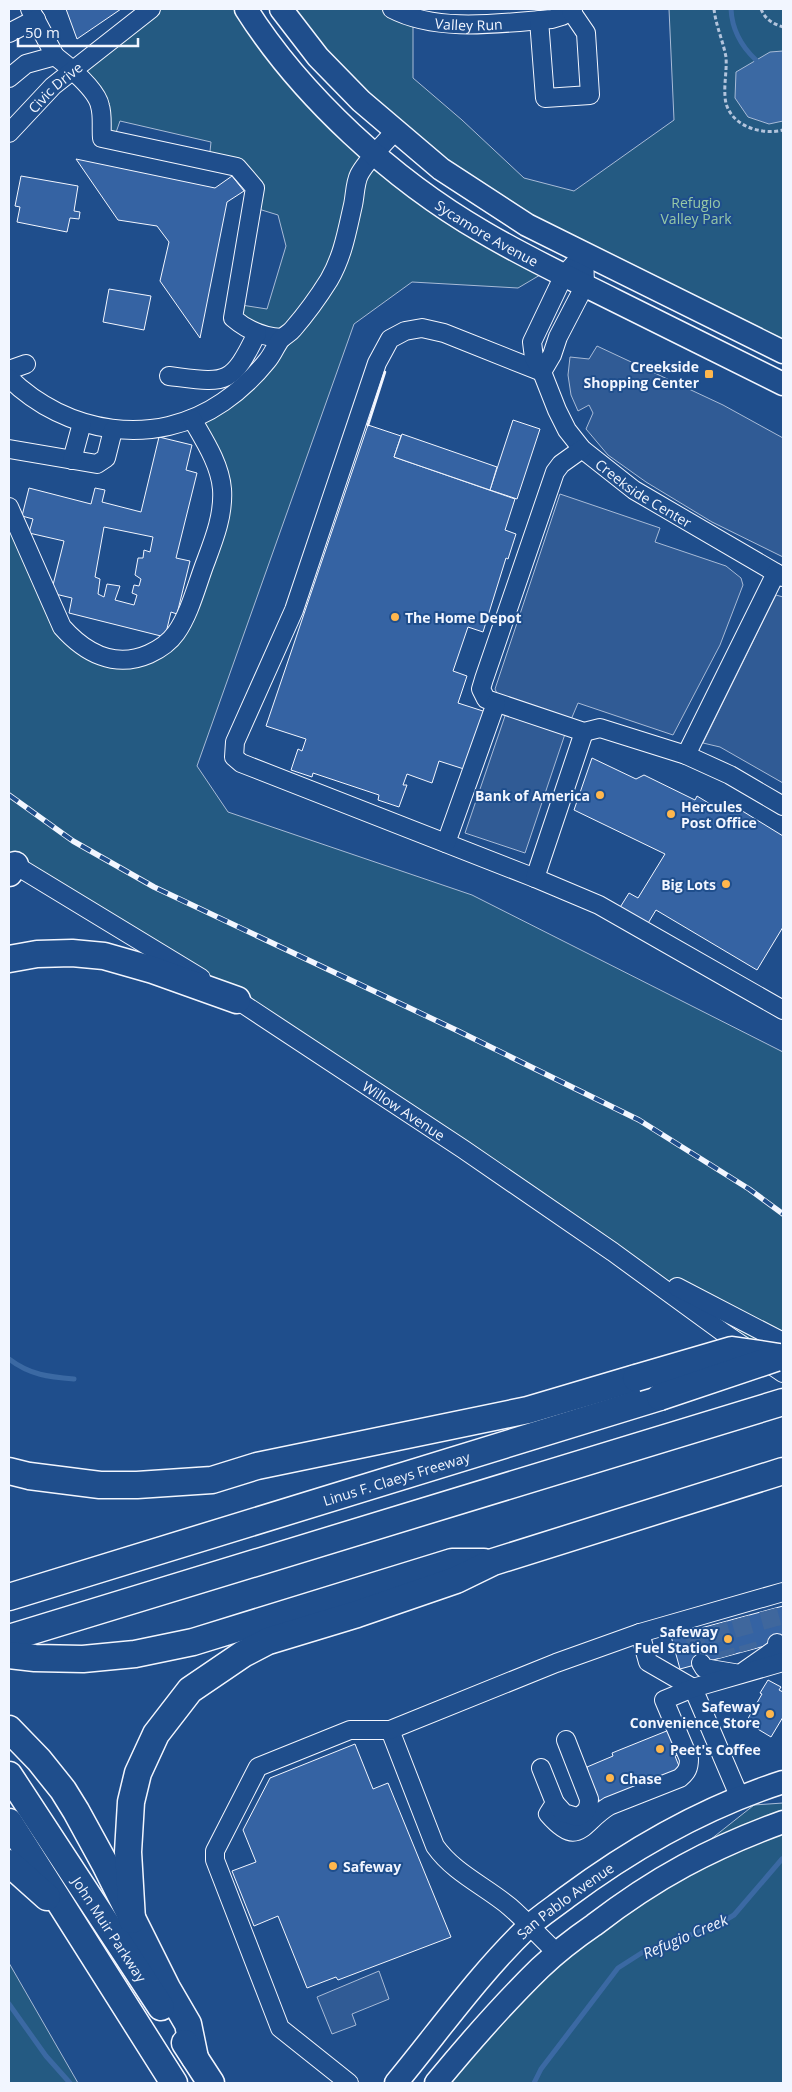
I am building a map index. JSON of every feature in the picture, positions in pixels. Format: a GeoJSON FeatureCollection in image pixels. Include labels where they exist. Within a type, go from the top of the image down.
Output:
{"type":"FeatureCollection","features":[{"type":"Feature","properties":{"kind":"highway"},"geometry":{"type":"LineString","coordinates":[[9,959],[37,954],[63,953],[104,956],[153,970],[238,1000]]}},
{"type":"Feature","properties":{"kind":"highway"},"geometry":{"type":"LineString","coordinates":[[9,1471],[65,1482],[100,1485],[136,1485],[212,1480],[257,1466],[528,1410],[732,1350],[782,1357]]}},
{"type":"Feature","properties":{"kind":"highway","name":"Linus F. Claeys Freeway"},"geometry":{"type":"LineString","coordinates":[[9,1596],[660,1398],[782,1357]]}},
{"type":"Feature","properties":{"kind":"highway"},"geometry":{"type":"LineString","coordinates":[[9,1638],[783,1402]]}},
{"type":"Feature","properties":{"kind":"highway"},"geometry":{"type":"LineString","coordinates":[[9,1456],[84,1470],[158,1474],[213,1468],[257,1466]]}},
{"type":"Feature","properties":{"kind":"highway"},"geometry":{"type":"LineString","coordinates":[[132,1920],[128,1852],[131,1802],[138,1773],[156,1734],[190,1690],[243,1654],[268,1641],[456,1580],[493,1562],[783,1471]]}},
{"type":"Feature","properties":{"kind":"highway"},"geometry":{"type":"LineString","coordinates":[[9,1655],[35,1658],[83,1659],[135,1654],[193,1642],[452,1562],[493,1562]]}},
{"type":"Feature","properties":{"kind":"highway"},"geometry":{"type":"LineString","coordinates":[[9,1729],[39,1760],[63,1790],[76,1811],[105,1864],[167,1988],[188,2024],[194,2058]]}},
{"type":"Feature","properties":{"kind":"highway","name":"John Muir Parkway"},"geometry":{"type":"LineString","coordinates":[[9,1775],[211,2083]]}},
{"type":"Feature","properties":{"kind":"highway","name":"John Muir Parkway"},"geometry":{"type":"LineString","coordinates":[[9,1822],[174,2083]]}},
{"type":"Feature","properties":{"kind":"highway"},"geometry":{"type":"LineString","coordinates":[[9,1863],[35,1888],[64,1910]]}},
{"type":"Feature","properties":{"kind":"main road","name":"Sycamore Avenue"},"geometry":{"type":"LineString","coordinates":[[246,9],[296,79],[346,129],[425,194],[482,232],[783,384]]}},
{"type":"Feature","properties":{"kind":"main road","name":"Sycamore Avenue"},"geometry":{"type":"LineString","coordinates":[[281,9],[318,57],[395,131],[441,169],[527,225],[783,352]]}},
{"type":"Feature","properties":{"kind":"main road","name":"San Pablo Avenue"},"geometry":{"type":"LineString","coordinates":[[396,2083],[498,1958],[530,1926],[590,1880],[639,1848],[691,1819],[783,1782]]}},
{"type":"Feature","properties":{"kind":"main road"},"geometry":{"type":"LineString","coordinates":[[436,2083],[509,1999],[557,1953],[619,1906],[679,1867],[742,1837],[783,1822]]}},
{"type":"Feature","properties":{"kind":"street","name":"Civic Drive"},"geometry":{"type":"LineString","coordinates":[[9,133],[53,86],[151,9]]}},
{"type":"Feature","properties":{"kind":"street","name":"Valley Run"},"geometry":{"type":"LineString","coordinates":[[392,9],[430,22],[460,24],[552,19],[572,10]]}},
{"type":"Feature","properties":{"kind":"street"},"geometry":{"type":"LineString","coordinates":[[539,20],[545,98],[590,95],[586,33],[572,10]]}},
{"type":"Feature","properties":{"kind":"street"},"geometry":{"type":"LineString","coordinates":[[9,34],[33,14],[55,56],[73,70],[95,96],[100,105],[102,138],[237,167],[255,188],[233,318],[243,326],[266,337],[282,338]]}},
{"type":"Feature","properties":{"kind":"street"},"geometry":{"type":"LineString","coordinates":[[9,78],[26,64],[55,56]]}},
{"type":"Feature","properties":{"kind":"street"},"geometry":{"type":"LineString","coordinates":[[9,378],[38,402],[60,415],[82,423],[113,430],[147,430],[192,419],[199,417],[224,402],[268,360],[282,338],[292,330],[329,280],[343,250],[359,176],[395,131]]}},
{"type":"Feature","properties":{"kind":"street"},"geometry":{"type":"LineString","coordinates":[[584,253],[585,285],[542,372],[444,333],[422,328],[405,331],[390,339],[377,363],[294,610],[234,742],[234,757],[240,763],[535,878],[599,905],[783,1010]]}},
{"type":"Feature","properties":{"kind":"street","name":"Creekside Center"},"geometry":{"type":"LineString","coordinates":[[584,253],[564,275],[532,342],[534,358],[567,430],[582,449],[634,490],[780,575]]}},
{"type":"Feature","properties":{"kind":"street"},"geometry":{"type":"LineString","coordinates":[[169,376],[211,381],[225,378],[237,370],[257,333]]}},
{"type":"Feature","properties":{"kind":"street"},"geometry":{"type":"LineString","coordinates":[[9,370],[26,364]]}},
{"type":"Feature","properties":{"kind":"street"},"geometry":{"type":"LineString","coordinates":[[9,506],[62,627],[73,640],[87,650],[102,657],[122,661],[138,659],[154,652],[166,644],[177,632],[184,618],[216,533],[220,512],[222,489],[217,468],[192,419]]}},
{"type":"Feature","properties":{"kind":"street"},"geometry":{"type":"LineString","coordinates":[[72,460],[82,423]]}},
{"type":"Feature","properties":{"kind":"street"},"geometry":{"type":"LineString","coordinates":[[9,448],[97,464],[106,458],[113,430]]}},
{"type":"Feature","properties":{"kind":"street"},"geometry":{"type":"LineString","coordinates":[[582,449],[560,464],[555,472],[484,679],[481,689],[486,699],[584,732],[600,728],[686,755],[730,775],[783,806]]}},
{"type":"Feature","properties":{"kind":"street"},"geometry":{"type":"LineString","coordinates":[[686,755],[780,575]]}},
{"type":"Feature","properties":{"kind":"street"},"geometry":{"type":"LineString","coordinates":[[446,843],[496,703]]}},
{"type":"Feature","properties":{"kind":"street"},"geometry":{"type":"LineString","coordinates":[[535,878],[584,732]]}},
{"type":"Feature","properties":{"kind":"street","name":"Willow Avenue"},"geometry":{"type":"LineString","coordinates":[[10,865],[238,1000],[463,1148],[613,1252],[724,1333],[782,1357]]}},
{"type":"Feature","properties":{"kind":"street"},"geometry":{"type":"LineString","coordinates":[[613,1252],[718,1310],[782,1357]]}},
{"type":"Feature","properties":{"kind":"street"},"geometry":{"type":"LineString","coordinates":[[693,1631],[693,1626],[783,1592]]}},
{"type":"Feature","properties":{"kind":"street"},"geometry":{"type":"LineString","coordinates":[[348,2083],[280,2028],[215,1860],[214,1851],[258,1767],[350,1730],[390,1730],[556,1663],[640,1633],[721,1616],[767,1608],[768,1610]]}},
{"type":"Feature","properties":{"kind":"street"},"geometry":{"type":"LineString","coordinates":[[721,1616],[740,1618]]}},
{"type":"Feature","properties":{"kind":"street"},"geometry":{"type":"LineString","coordinates":[[640,1633],[648,1662],[693,1688],[740,1798]]}},
{"type":"Feature","properties":{"kind":"street"},"geometry":{"type":"LineString","coordinates":[[701,1663],[704,1668],[740,1674],[777,1648],[777,1643]]}},
{"type":"Feature","properties":{"kind":"street"},"geometry":{"type":"LineString","coordinates":[[740,1674],[750,1655],[749,1650]]}},
{"type":"Feature","properties":{"kind":"street"},"geometry":{"type":"LineString","coordinates":[[727,1656],[728,1661],[740,1674]]}},
{"type":"Feature","properties":{"kind":"street"},"geometry":{"type":"LineString","coordinates":[[541,1768],[551,1808],[563,1829],[573,1832],[582,1830],[601,1810],[608,1806],[680,1778],[685,1774],[689,1766],[689,1759],[664,1700],[693,1688],[783,1662]]}},
{"type":"Feature","properties":{"kind":"street"},"geometry":{"type":"LineString","coordinates":[[390,1730],[439,1851],[454,1867],[509,1906],[557,1953]]}},
{"type":"Feature","properties":{"kind":"street"},"geometry":{"type":"LineString","coordinates":[[551,1808],[577,1817],[587,1810],[589,1805],[589,1799],[566,1740]]}},
{"type":"Feature","properties":{"kind":"path"},"geometry":{"type":"LineString","coordinates":[[714,9],[726,57],[725,96],[732,114],[750,129],[766,132],[783,130]]}},
{"type":"Feature","properties":{"kind":"path"},"geometry":{"type":"LineString","coordinates":[[761,9],[771,22],[783,27]]}},
{"type":"Feature","properties":{"kind":"green space"},"geometry":{"type":"Polygon","coordinates":[[[155,9],[246,9],[297,79],[540,275],[518,288],[412,282],[354,324],[197,766],[228,812],[472,895],[783,1052],[783,1355],[751,1347],[9,857],[9,507],[55,610],[102,657],[166,644],[220,512],[199,417],[282,339],[243,326],[235,304],[267,309],[286,246],[278,215],[252,207],[255,188],[209,161],[211,142],[120,121],[113,141],[100,105],[73,70],[155,9]]]}},
{"type":"Feature","properties":{"kind":"green space","name":"Refugio Valley Park"},"geometry":{"type":"Polygon","coordinates":[[[281,9],[392,9],[413,18],[413,78],[462,120],[524,178],[574,191],[674,120],[669,9],[783,9],[783,352],[441,169],[281,9]]]}},
{"type":"Feature","properties":{"kind":"green space"},"geometry":{"type":"Polygon","coordinates":[[[783,1803],[783,2083],[437,2083],[585,1939],[754,1805],[783,1803]]]}},
{"type":"Feature","properties":{"kind":"green space"},"geometry":{"type":"Polygon","coordinates":[[[9,1963],[78,2083],[9,2083],[9,1963]]]}},
{"type":"Feature","properties":{"kind":"shaded area"},"geometry":{"type":"Polygon","coordinates":[[[783,51],[783,121],[769,124],[748,117],[735,98],[736,72],[770,52],[783,51]]]}},
{"type":"Feature","properties":{"kind":"shaded area"},"geometry":{"type":"Polygon","coordinates":[[[597,346],[723,405],[783,438],[783,557],[712,522],[646,482],[608,455],[586,429],[593,413],[589,405],[578,411],[571,395],[568,375],[570,357],[589,359],[597,346]]]}},
{"type":"Feature","properties":{"kind":"shaded area"},"geometry":{"type":"Polygon","coordinates":[[[560,494],[660,528],[655,542],[726,566],[741,578],[743,585],[720,645],[673,735],[578,703],[565,734],[525,853],[465,833],[506,713],[495,689],[560,494]]]}},
{"type":"Feature","properties":{"kind":"shaded area"},"geometry":{"type":"Polygon","coordinates":[[[776,595],[783,597],[783,783],[720,747],[703,743],[776,595]]]}},
{"type":"Feature","properties":{"kind":"shaded area"},"geometry":{"type":"Polygon","coordinates":[[[379,1971],[389,1999],[352,2014],[356,2025],[332,2034],[317,1997],[379,1971]]]}},
{"type":"Feature","properties":{"kind":"building"},"geometry":{"type":"Polygon","coordinates":[[[66,9],[121,9],[77,39],[66,9]]]}},
{"type":"Feature","properties":{"kind":"building"},"geometry":{"type":"Polygon","coordinates":[[[76,159],[215,188],[232,176],[244,191],[227,202],[200,338],[160,281],[169,242],[157,226],[118,220],[76,159]]]}},
{"type":"Feature","properties":{"kind":"building"},"geometry":{"type":"Polygon","coordinates":[[[21,176],[78,186],[74,211],[80,212],[79,219],[70,218],[67,232],[17,222],[20,207],[15,206],[21,176]]]}},
{"type":"Feature","properties":{"kind":"building"},"geometry":{"type":"Polygon","coordinates":[[[109,289],[151,296],[144,330],[103,322],[109,289]]]}},
{"type":"Feature","properties":{"kind":"building"},"geometry":{"type":"Polygon","coordinates":[[[513,420],[540,429],[517,499],[490,490],[513,420]]]}},
{"type":"Feature","properties":{"kind":"building","name":"The Home Depot"},"geometry":{"type":"Polygon","coordinates":[[[368,425],[401,436],[394,457],[515,499],[505,530],[516,534],[508,559],[506,558],[483,632],[468,627],[453,671],[467,676],[458,703],[486,712],[467,770],[439,761],[432,783],[407,774],[403,785],[407,785],[399,807],[378,800],[379,795],[313,773],[312,777],[291,770],[298,749],[302,751],[306,739],[266,726],[368,425]]]}},
{"type":"Feature","properties":{"kind":"building"},"geometry":{"type":"Polygon","coordinates":[[[402,434],[497,467],[490,490],[394,457],[402,434]]]}},
{"type":"Feature","properties":{"kind":"building"},"geometry":{"type":"Polygon","coordinates":[[[159,437],[192,445],[186,470],[197,473],[176,558],[190,561],[177,614],[171,612],[165,637],[69,613],[72,598],[51,593],[64,541],[29,533],[33,519],[22,516],[29,488],[91,504],[95,488],[105,490],[102,502],[141,512],[159,437]],[[104,527],[95,577],[100,579],[98,594],[104,597],[107,584],[120,586],[115,600],[134,605],[137,595],[132,593],[134,585],[139,586],[141,579],[135,575],[138,558],[143,558],[144,550],[150,552],[153,537],[104,527]]]}},
{"type":"Feature","properties":{"kind":"building"},"geometry":{"type":"Polygon","coordinates":[[[592,758],[636,779],[644,775],[695,800],[697,796],[725,813],[731,804],[783,836],[783,927],[757,970],[656,910],[647,925],[619,909],[629,893],[638,898],[665,854],[574,810],[592,758]]]}},
{"type":"Feature","properties":{"kind":"building","name":"Safeway Fuel Station"},"geometry":{"type":"Polygon","coordinates":[[[783,1606],[783,1641],[680,1669],[671,1636],[783,1606]]]}},
{"type":"Feature","properties":{"kind":"building"},"geometry":{"type":"Polygon","coordinates":[[[768,1680],[781,1687],[779,1690],[783,1692],[783,1717],[771,1737],[746,1722],[768,1680]]]}},
{"type":"Feature","properties":{"kind":"building"},"geometry":{"type":"Polygon","coordinates":[[[674,1728],[684,1753],[675,1756],[681,1771],[601,1803],[600,1800],[595,1802],[587,1767],[613,1756],[612,1753],[674,1728]]]}},
{"type":"Feature","properties":{"kind":"building","name":"Safeway"},"geometry":{"type":"Polygon","coordinates":[[[355,1744],[373,1789],[388,1783],[451,1937],[338,1980],[336,1977],[307,1988],[278,1916],[254,1926],[232,1871],[256,1862],[243,1830],[270,1778],[355,1744]]]}},
{"type":"Feature","properties":{"kind":"waterway","name":"Refugio Creek"},"geometry":{"type":"LineString","coordinates":[[731,9],[735,31],[746,49],[756,60]]}},
{"type":"Feature","properties":{"kind":"waterway"},"geometry":{"type":"LineString","coordinates":[[9,1359],[32,1372],[74,1379]]}},
{"type":"Feature","properties":{"kind":"waterway","name":"Refugio Creek"},"geometry":{"type":"LineString","coordinates":[[534,2083],[541,2069],[618,1968],[643,1952],[717,1925],[734,1915],[782,1859]]}},
{"type":"Feature","properties":{"kind":"waterway"},"geometry":{"type":"LineString","coordinates":[[9,2004],[46,2056],[70,2083]]}},
{"type":"Feature","properties":{"kind":"tunnel"},"geometry":{"type":"LineString","coordinates":[[768,1610],[777,1643]]}},
{"type":"Feature","properties":{"kind":"tunnel"},"geometry":{"type":"LineString","coordinates":[[740,1618],[749,1650]]}},
{"type":"Feature","properties":{"kind":"tunnel"},"geometry":{"type":"LineString","coordinates":[[718,1624],[727,1656]]}},
{"type":"Feature","properties":{"kind":"tunnel"},"geometry":{"type":"LineString","coordinates":[[693,1631],[701,1663]]}},
{"type":"Feature","properties":{"kind":"railway"},"geometry":{"type":"LineString","coordinates":[[9,795],[73,841],[154,887],[456,1030],[639,1120],[749,1189],[783,1214]]}},
{"type":"Feature","properties":{"kind":"wall"},"geometry":{"type":"LineString","coordinates":[[368,425],[385,372]]}},
{"type":"Feature","properties":{"kind":"place","name":"Creekside Shopping Center"},"geometry":{"type":"Point","coordinates":[709,374]}},
{"type":"Feature","properties":{"kind":"place","name":"The Home Depot"},"geometry":{"type":"Point","coordinates":[395,617]}},
{"type":"Feature","properties":{"kind":"place","name":"Bank of America"},"geometry":{"type":"Point","coordinates":[600,795]}},
{"type":"Feature","properties":{"kind":"place","name":"Hercules Post Office"},"geometry":{"type":"Point","coordinates":[671,814]}},
{"type":"Feature","properties":{"kind":"place","name":"Big Lots"},"geometry":{"type":"Point","coordinates":[726,884]}},
{"type":"Feature","properties":{"kind":"place","name":"Safeway Fuel Station"},"geometry":{"type":"Point","coordinates":[728,1639]}},
{"type":"Feature","properties":{"kind":"place","name":"Safeway Convenience Store"},"geometry":{"type":"Point","coordinates":[770,1714]}},
{"type":"Feature","properties":{"kind":"place","name":"Peet's Coffee"},"geometry":{"type":"Point","coordinates":[660,1749]}},
{"type":"Feature","properties":{"kind":"place","name":"Chase"},"geometry":{"type":"Point","coordinates":[610,1778]}},
{"type":"Feature","properties":{"kind":"place","name":"Safeway"},"geometry":{"type":"Point","coordinates":[333,1866]}}]}
